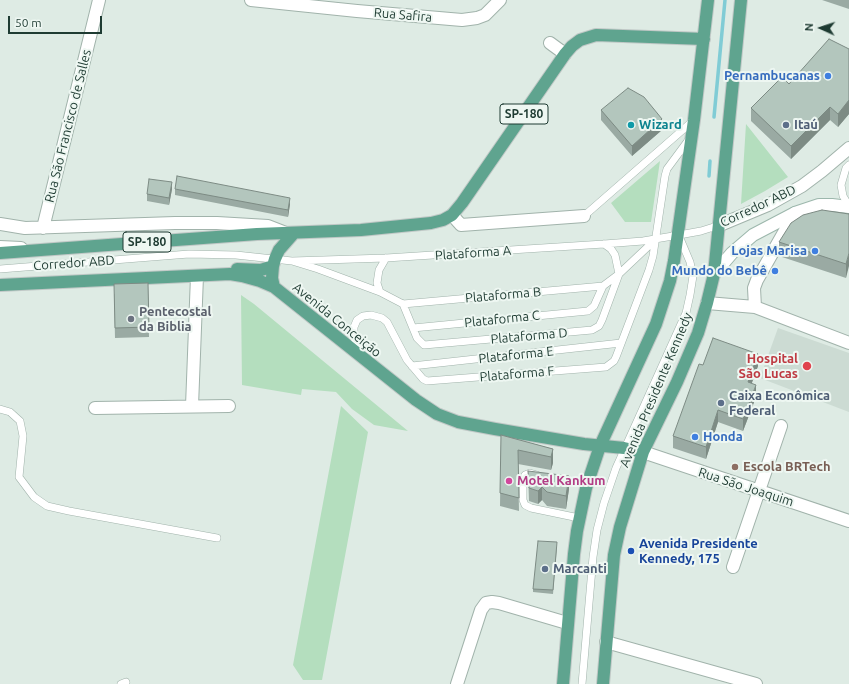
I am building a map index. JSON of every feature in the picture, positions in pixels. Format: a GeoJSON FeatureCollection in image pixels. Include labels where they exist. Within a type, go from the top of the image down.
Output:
{"type":"FeatureCollection","features":[{"type":"Feature","properties":{"kind":"main road","name":"Avenida Presidente Kennedy"},"geometry":{"type":"LineString","coordinates":[[562,684],[574,554],[579,518],[586,488],[600,446],[656,324],[670,281],[679,236],[708,0]]}},
{"type":"Feature","properties":{"kind":"main road","name":"Avenida Presidente Kennedy"},"geometry":{"type":"LineString","coordinates":[[603,684],[614,555],[620,527],[643,452],[698,333],[714,274],[741,0]]}},
{"type":"Feature","properties":{"kind":"main road","name":"SP-180"},"geometry":{"type":"LineString","coordinates":[[0,253],[290,233],[360,230],[431,223],[452,215],[467,196],[565,54],[580,40],[596,35],[704,39]]}},
{"type":"Feature","properties":{"kind":"main road"},"geometry":{"type":"LineString","coordinates":[[274,287],[272,278],[274,262],[279,250],[290,233]]}},
{"type":"Feature","properties":{"kind":"main road"},"geometry":{"type":"LineString","coordinates":[[197,276],[210,267],[217,266],[261,270],[274,262]]}},
{"type":"Feature","properties":{"kind":"main road","name":"Avenida Conceição"},"geometry":{"type":"LineString","coordinates":[[0,285],[230,274],[260,281],[274,287],[416,400],[438,414],[458,422],[495,429],[643,452]]}},
{"type":"Feature","properties":{"kind":"street","name":"Rua São Francisco de Salles"},"geometry":{"type":"LineString","coordinates":[[43,228],[99,0]]}},
{"type":"Feature","properties":{"kind":"street","name":"Rua Safira"},"geometry":{"type":"LineString","coordinates":[[251,0],[359,6],[462,20],[477,18],[485,15],[500,0]]}},
{"type":"Feature","properties":{"kind":"street"},"geometry":{"type":"LineString","coordinates":[[550,43],[565,54]]}},
{"type":"Feature","properties":{"kind":"street","name":"Corredor ABD"},"geometry":{"type":"LineString","coordinates":[[720,225],[768,205],[802,186],[849,148]]}},
{"type":"Feature","properties":{"kind":"street"},"geometry":{"type":"LineString","coordinates":[[714,274],[732,253],[753,235],[796,213],[819,205],[832,204],[849,206]]}},
{"type":"Feature","properties":{"kind":"street"},"geometry":{"type":"LineString","coordinates":[[755,307],[754,288],[757,280],[796,213]]}},
{"type":"Feature","properties":{"kind":"street"},"geometry":{"type":"LineString","coordinates":[[452,215],[461,225],[584,216]]}},
{"type":"Feature","properties":{"kind":"street"},"geometry":{"type":"LineString","coordinates":[[0,224],[25,228],[43,228],[218,223],[268,226],[290,233]]}},
{"type":"Feature","properties":{"kind":"street"},"geometry":{"type":"LineString","coordinates":[[0,247],[42,249]]}},
{"type":"Feature","properties":{"kind":"street"},"geometry":{"type":"LineString","coordinates":[[192,406],[197,276]]}},
{"type":"Feature","properties":{"kind":"street"},"geometry":{"type":"LineString","coordinates":[[707,303],[755,307],[849,343]]}},
{"type":"Feature","properties":{"kind":"street"},"geometry":{"type":"LineString","coordinates":[[94,408],[229,406]]}},
{"type":"Feature","properties":{"kind":"street"},"geometry":{"type":"LineString","coordinates":[[733,567],[781,426]]}},
{"type":"Feature","properties":{"kind":"street","name":"Rua São Joaquim"},"geometry":{"type":"LineString","coordinates":[[643,452],[849,521]]}},
{"type":"Feature","properties":{"kind":"street"},"geometry":{"type":"LineString","coordinates":[[457,684],[481,610],[486,603],[499,603],[567,623]]}},
{"type":"Feature","properties":{"kind":"street"},"geometry":{"type":"LineString","coordinates":[[606,642],[756,684]]}},
{"type":"Feature","properties":{"kind":"lane"},"geometry":{"type":"LineString","coordinates":[[584,216],[694,120]]}},
{"type":"Feature","properties":{"kind":"lane"},"geometry":{"type":"LineString","coordinates":[[621,343],[649,270],[667,169],[670,163],[692,136]]}},
{"type":"Feature","properties":{"kind":"lane"},"geometry":{"type":"LineString","coordinates":[[849,165],[846,168],[841,185],[843,196],[849,206]]}},
{"type":"Feature","properties":{"kind":"lane","name":"Corredor ABD"},"geometry":{"type":"LineString","coordinates":[[655,239],[679,236],[720,225]]}},
{"type":"Feature","properties":{"kind":"lane"},"geometry":{"type":"LineString","coordinates":[[582,684],[593,558],[597,530],[611,482],[624,448],[686,313],[689,301],[693,276],[690,262],[679,236]]}},
{"type":"Feature","properties":{"kind":"lane"},"geometry":{"type":"LineString","coordinates":[[603,286],[619,274],[655,239]]}},
{"type":"Feature","properties":{"kind":"lane","name":"Plataforma A"},"geometry":{"type":"LineString","coordinates":[[292,261],[386,258],[604,244],[655,239]]}},
{"type":"Feature","properties":{"kind":"lane"},"geometry":{"type":"LineString","coordinates":[[604,244],[611,249],[615,255],[619,274]]}},
{"type":"Feature","properties":{"kind":"lane","name":"Corredor ABD"},"geometry":{"type":"LineString","coordinates":[[0,269],[214,253],[274,262],[292,261]]}},
{"type":"Feature","properties":{"kind":"lane"},"geometry":{"type":"LineString","coordinates":[[380,292],[377,283],[379,270],[386,258]]}},
{"type":"Feature","properties":{"kind":"lane"},"geometry":{"type":"LineString","coordinates":[[292,261],[325,271],[380,292],[403,304],[413,328]]}},
{"type":"Feature","properties":{"kind":"lane","name":"Plataforma D"},"geometry":{"type":"LineString","coordinates":[[413,328],[418,341],[424,345],[592,330],[599,326],[602,320],[619,274]]}},
{"type":"Feature","properties":{"kind":"lane","name":"Plataforma B"},"geometry":{"type":"LineString","coordinates":[[403,304],[603,286]]}},
{"type":"Feature","properties":{"kind":"lane","name":"Plataforma C"},"geometry":{"type":"LineString","coordinates":[[413,328],[588,311],[594,306],[603,286]]}},
{"type":"Feature","properties":{"kind":"lane"},"geometry":{"type":"LineString","coordinates":[[367,361],[355,342],[354,327],[357,320],[363,316],[371,315],[382,318],[387,322],[403,354],[412,366]]}},
{"type":"Feature","properties":{"kind":"lane","name":"Plataforma E"},"geometry":{"type":"LineString","coordinates":[[412,366],[621,343]]}},
{"type":"Feature","properties":{"kind":"lane","name":"Plataforma F"},"geometry":{"type":"LineString","coordinates":[[412,366],[423,379],[427,381],[606,367],[614,361],[621,343]]}},
{"type":"Feature","properties":{"kind":"lane"},"geometry":{"type":"LineString","coordinates":[[0,409],[10,412],[20,421],[23,436],[19,477],[34,497],[47,506],[217,538]]}},
{"type":"Feature","properties":{"kind":"lane"},"geometry":{"type":"LineString","coordinates":[[542,476],[530,473],[525,475],[523,479],[523,500],[525,505],[579,518]]}},
{"type":"Feature","properties":{"kind":"shaded area","name":"Hospital São Lucas"},"geometry":{"type":"Polygon","coordinates":[[[778,328],[849,353],[849,412],[760,378],[778,328]]]}},
{"type":"Feature","properties":{"kind":"green space"},"geometry":{"type":"Polygon","coordinates":[[[746,124],[788,177],[741,204],[746,124]]]}},
{"type":"Feature","properties":{"kind":"green space"},"geometry":{"type":"Polygon","coordinates":[[[660,161],[651,222],[625,222],[611,203],[660,161]]]}},
{"type":"Feature","properties":{"kind":"green space"},"geometry":{"type":"Polygon","coordinates":[[[241,295],[254,304],[408,431],[374,425],[352,409],[336,392],[302,389],[301,395],[242,385],[241,295]]]}},
{"type":"Feature","properties":{"kind":"green space"},"geometry":{"type":"Polygon","coordinates":[[[341,406],[368,432],[322,680],[303,680],[293,665],[341,406]]]}},
{"type":"Feature","properties":{"kind":"building"},"geometry":{"type":"Polygon","coordinates":[[[829,39],[849,49],[849,100],[838,114],[830,107],[791,146],[751,108],[782,77],[789,84],[829,39]]]}},
{"type":"Feature","properties":{"kind":"building","name":"Wizard"},"geometry":{"type":"Polygon","coordinates":[[[628,88],[644,97],[662,119],[632,146],[601,110],[628,88]]]}},
{"type":"Feature","properties":{"kind":"building"},"geometry":{"type":"Polygon","coordinates":[[[177,176],[290,198],[288,210],[175,189],[177,176]]]}},
{"type":"Feature","properties":{"kind":"building"},"geometry":{"type":"Polygon","coordinates":[[[149,179],[172,182],[169,198],[147,194],[149,179]]]}},
{"type":"Feature","properties":{"kind":"building","name":"Lojas Marisa"},"geometry":{"type":"Polygon","coordinates":[[[822,210],[849,214],[849,253],[846,264],[779,242],[791,223],[803,215],[822,210]]]}},
{"type":"Feature","properties":{"kind":"building","name":"Pentecostal da Biblia"},"geometry":{"type":"Polygon","coordinates":[[[148,283],[149,327],[115,328],[114,284],[148,283]]]}},
{"type":"Feature","properties":{"kind":"building"},"geometry":{"type":"Polygon","coordinates":[[[713,338],[758,354],[748,382],[756,385],[743,419],[718,410],[706,447],[673,436],[699,364],[703,365],[713,338]]]}},
{"type":"Feature","properties":{"kind":"building"},"geometry":{"type":"Polygon","coordinates":[[[501,435],[553,449],[551,457],[518,450],[519,498],[500,493],[501,435]]]}},
{"type":"Feature","properties":{"kind":"building"},"geometry":{"type":"Polygon","coordinates":[[[528,471],[569,476],[566,496],[547,492],[542,487],[538,491],[529,488],[528,471]]]}},
{"type":"Feature","properties":{"kind":"building","name":"Marcanti"},"geometry":{"type":"Polygon","coordinates":[[[538,541],[557,542],[553,590],[533,589],[538,541]]]}},
{"type":"Feature","properties":{"kind":"waterway"},"geometry":{"type":"LineString","coordinates":[[714,117],[725,0]]}},
{"type":"Feature","properties":{"kind":"waterway"},"geometry":{"type":"LineString","coordinates":[[709,176],[710,161]]}},
{"type":"Feature","properties":{"kind":"place","name":"Pernambucanas"},"geometry":{"type":"Point","coordinates":[828,76]}},
{"type":"Feature","properties":{"kind":"place","name":"Wizard"},"geometry":{"type":"Point","coordinates":[631,125]}},
{"type":"Feature","properties":{"kind":"place","name":"Itaú"},"geometry":{"type":"Point","coordinates":[786,125]}},
{"type":"Feature","properties":{"kind":"place","name":"Lojas Marisa"},"geometry":{"type":"Point","coordinates":[815,251]}},
{"type":"Feature","properties":{"kind":"place","name":"Mundo do Bebê"},"geometry":{"type":"Point","coordinates":[775,271]}},
{"type":"Feature","properties":{"kind":"place","name":"Pentecostal da Biblia"},"geometry":{"type":"Point","coordinates":[131,319]}},
{"type":"Feature","properties":{"kind":"place","name":"Hospital São Lucas"},"geometry":{"type":"Point","coordinates":[807,366]}},
{"type":"Feature","properties":{"kind":"place","name":"Caixa Econômica Federal"},"geometry":{"type":"Point","coordinates":[721,403]}},
{"type":"Feature","properties":{"kind":"place","name":"Honda"},"geometry":{"type":"Point","coordinates":[695,437]}},
{"type":"Feature","properties":{"kind":"place","name":"Escola BRTech"},"geometry":{"type":"Point","coordinates":[735,467]}},
{"type":"Feature","properties":{"kind":"place","name":"Motel Kankum"},"geometry":{"type":"Point","coordinates":[509,481]}},
{"type":"Feature","properties":{"kind":"place","name":"Avenida Presidente Kennedy, 175"},"geometry":{"type":"Point","coordinates":[631,551]}},
{"type":"Feature","properties":{"kind":"place","name":"Marcanti"},"geometry":{"type":"Point","coordinates":[545,569]}}]}
